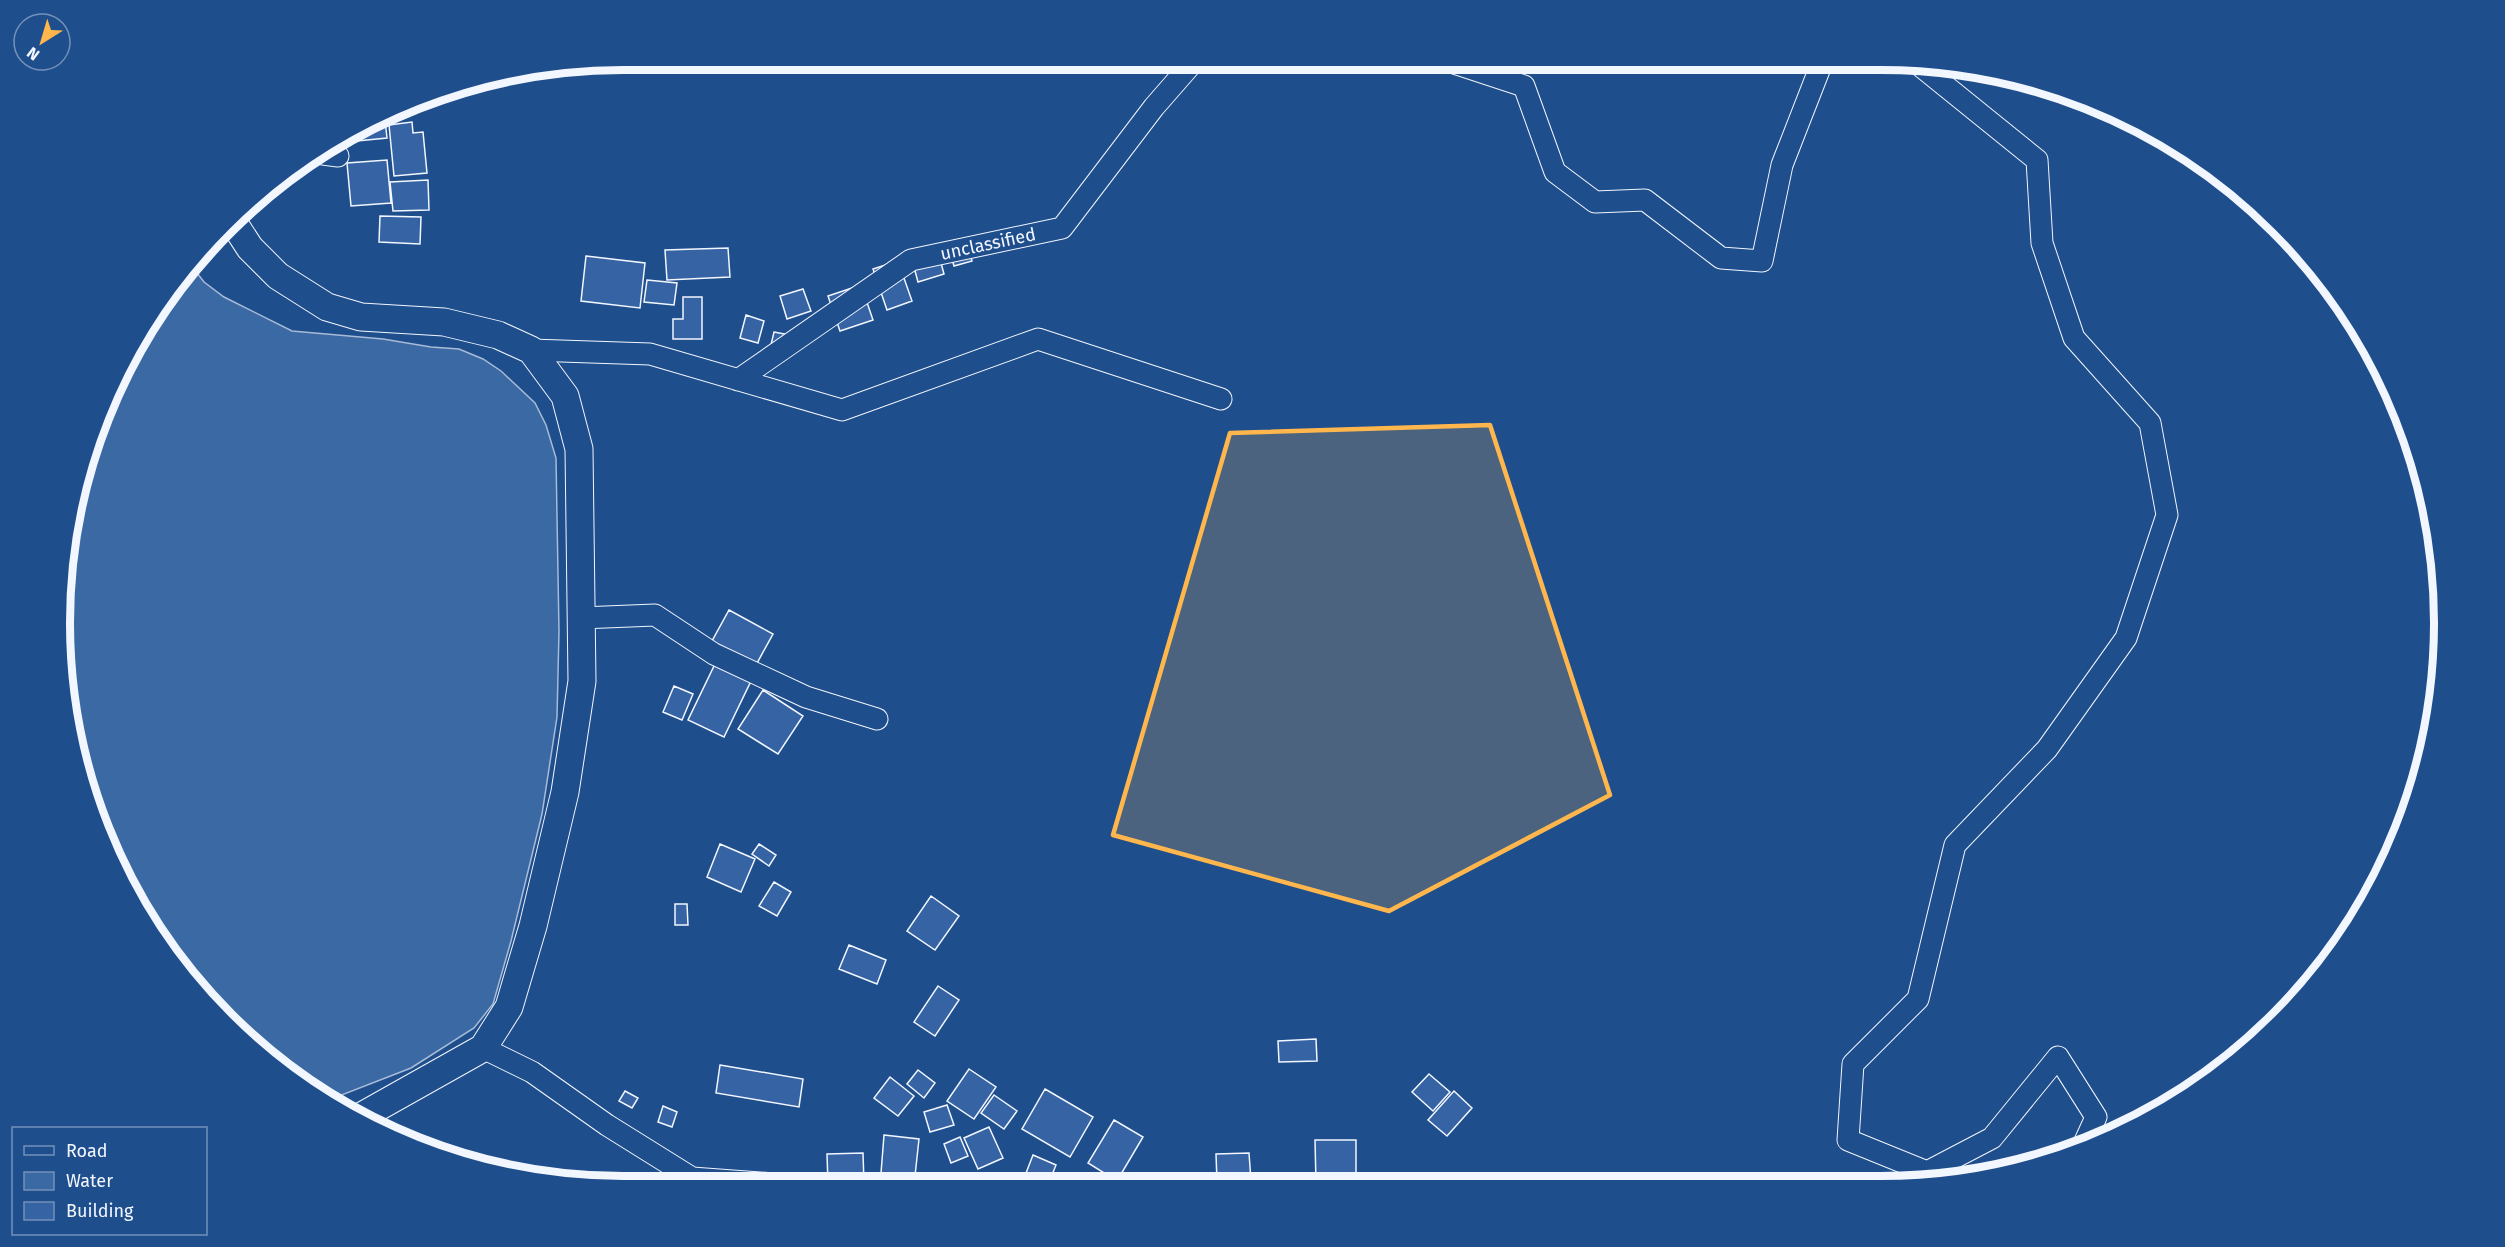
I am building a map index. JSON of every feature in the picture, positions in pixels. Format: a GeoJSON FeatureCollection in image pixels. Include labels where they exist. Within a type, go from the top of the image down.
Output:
{"type":"FeatureCollection","features":[{"type":"Feature","properties":{"kind":"main road"},"geometry":{"type":"LineString","coordinates":[[237,228],[250,248],[278,276],[327,307],[361,317],[444,322],[498,335],[531,351],[565,396],[579,449],[582,681],[562,804],[533,927],[509,1007],[483,1048],[368,1113]]}},
{"type":"Feature","properties":{"kind":"street","name":"unclassified"},"geometry":{"type":"LineString","coordinates":[[738,380],[911,260],[1062,228],[1154,107],[1185,71]]}},
{"type":"Feature","properties":{"kind":"street"},"geometry":{"type":"LineString","coordinates":[[1479,71],[1524,86],[1555,172],[1595,202],[1645,200],[1721,258],[1762,261],[1782,165],[1819,71]]}},
{"type":"Feature","properties":{"kind":"street"},"geometry":{"type":"LineString","coordinates":[[1929,73],[2037,160],[2042,243],[2074,338],[2150,423],[2167,515],[2126,638],[2047,748],[1955,845],[1918,999],[1853,1064],[1848,1140],[1927,1172],[1992,1138],[2058,1057],[2096,1117],[2087,1136]]}},
{"type":"Feature","properties":{"kind":"street"},"geometry":{"type":"LineString","coordinates":[[531,351],[650,354],[842,410],[1038,339],[1221,399]]}},
{"type":"Feature","properties":{"kind":"street"},"geometry":{"type":"LineString","coordinates":[[581,618],[655,615],[714,654],[806,697],[877,719]]}},
{"type":"Feature","properties":{"kind":"street"},"geometry":{"type":"LineString","coordinates":[[483,1048],[532,1072],[607,1125],[689,1176]]}},
{"type":"Feature","properties":{"kind":"highlighted area"},"geometry":{"type":"Polygon","coordinates":[[[1490,425],[1610,795],[1389,911],[1113,835],[1230,433],[1490,425]]]}},
{"type":"Feature","properties":{"kind":"water"},"geometry":{"type":"Polygon","coordinates":[[[197,273],[204,282],[224,297],[292,331],[459,349],[483,359],[501,371],[535,403],[546,425],[556,458],[559,631],[557,717],[542,814],[493,1004],[474,1028],[411,1068],[338,1096],[287,1062],[232,1015],[185,960],[145,900],[113,835],[89,767],[75,696],[70,624],[75,551],[81,516],[100,446],[128,379],[164,316],[197,273]]]}},
{"type":"Feature","properties":{"kind":"building"},"geometry":{"type":"Polygon","coordinates":[[[412,122],[413,133],[423,132],[427,173],[394,176],[389,125],[412,122]]]}},
{"type":"Feature","properties":{"kind":"building"},"geometry":{"type":"Polygon","coordinates":[[[386,125],[387,138],[354,141],[386,125]]]}},
{"type":"Feature","properties":{"kind":"building"},"geometry":{"type":"Polygon","coordinates":[[[387,160],[391,203],[351,206],[347,163],[387,160]]]}},
{"type":"Feature","properties":{"kind":"building"},"geometry":{"type":"Polygon","coordinates":[[[428,180],[429,210],[393,211],[390,182],[428,180]]]}},
{"type":"Feature","properties":{"kind":"building"},"geometry":{"type":"Polygon","coordinates":[[[380,216],[421,217],[420,244],[379,242],[380,216]]]}},
{"type":"Feature","properties":{"kind":"building"},"geometry":{"type":"Polygon","coordinates":[[[968,247],[972,261],[954,266],[950,252],[968,247]]]}},
{"type":"Feature","properties":{"kind":"building"},"geometry":{"type":"Polygon","coordinates":[[[728,248],[730,277],[667,280],[665,250],[728,248]]]}},
{"type":"Feature","properties":{"kind":"building"},"geometry":{"type":"Polygon","coordinates":[[[937,248],[944,274],[918,282],[911,256],[937,248]]]}},
{"type":"Feature","properties":{"kind":"building"},"geometry":{"type":"Polygon","coordinates":[[[586,256],[645,263],[640,308],[581,301],[586,256]]]}},
{"type":"Feature","properties":{"kind":"building"},"geometry":{"type":"Polygon","coordinates":[[[898,261],[912,301],[887,310],[873,269],[898,261]]]}},
{"type":"Feature","properties":{"kind":"building"},"geometry":{"type":"Polygon","coordinates":[[[647,280],[677,283],[674,305],[644,302],[647,280]]]}},
{"type":"Feature","properties":{"kind":"building"},"geometry":{"type":"Polygon","coordinates":[[[861,285],[873,320],[840,331],[828,296],[861,285]]]}},
{"type":"Feature","properties":{"kind":"building"},"geometry":{"type":"Polygon","coordinates":[[[803,289],[811,311],[787,319],[780,296],[803,289]]]}},
{"type":"Feature","properties":{"kind":"building"},"geometry":{"type":"Polygon","coordinates":[[[683,297],[702,297],[702,339],[673,339],[673,319],[683,319],[683,297]]]}},
{"type":"Feature","properties":{"kind":"building"},"geometry":{"type":"Polygon","coordinates":[[[746,315],[764,321],[758,343],[740,338],[746,315]]]}},
{"type":"Feature","properties":{"kind":"building"},"geometry":{"type":"Polygon","coordinates":[[[774,332],[795,336],[770,349],[774,332]]]}},
{"type":"Feature","properties":{"kind":"building"},"geometry":{"type":"Polygon","coordinates":[[[729,610],[773,634],[756,665],[712,641],[729,610]]]}},
{"type":"Feature","properties":{"kind":"building"},"geometry":{"type":"Polygon","coordinates":[[[715,664],[751,681],[724,737],[688,720],[715,664]]]}},
{"type":"Feature","properties":{"kind":"building"},"geometry":{"type":"Polygon","coordinates":[[[674,686],[693,694],[682,720],[663,712],[674,686]]]}},
{"type":"Feature","properties":{"kind":"building"},"geometry":{"type":"Polygon","coordinates":[[[763,690],[803,716],[778,754],[738,729],[763,690]]]}},
{"type":"Feature","properties":{"kind":"building"},"geometry":{"type":"Polygon","coordinates":[[[720,844],[755,859],[741,892],[707,877],[720,844]]]}},
{"type":"Feature","properties":{"kind":"building"},"geometry":{"type":"Polygon","coordinates":[[[759,844],[776,855],[769,866],[752,854],[759,844]]]}},
{"type":"Feature","properties":{"kind":"building"},"geometry":{"type":"Polygon","coordinates":[[[774,882],[791,892],[777,916],[759,906],[774,882]]]}},
{"type":"Feature","properties":{"kind":"building"},"geometry":{"type":"Polygon","coordinates":[[[931,896],[959,916],[935,950],[907,931],[931,896]]]}},
{"type":"Feature","properties":{"kind":"building"},"geometry":{"type":"Polygon","coordinates":[[[675,904],[687,904],[688,925],[675,925],[675,904]]]}},
{"type":"Feature","properties":{"kind":"building"},"geometry":{"type":"Polygon","coordinates":[[[849,945],[886,960],[877,984],[839,969],[849,945]]]}},
{"type":"Feature","properties":{"kind":"building"},"geometry":{"type":"Polygon","coordinates":[[[938,986],[959,1000],[935,1036],[914,1022],[938,986]]]}},
{"type":"Feature","properties":{"kind":"building"},"geometry":{"type":"Polygon","coordinates":[[[1316,1039],[1317,1061],[1279,1062],[1278,1041],[1316,1039]]]}},
{"type":"Feature","properties":{"kind":"building"},"geometry":{"type":"Polygon","coordinates":[[[720,1065],[803,1079],[799,1107],[716,1093],[720,1065]]]}},
{"type":"Feature","properties":{"kind":"building"},"geometry":{"type":"Polygon","coordinates":[[[969,1069],[996,1087],[974,1119],[947,1101],[969,1069]]]}},
{"type":"Feature","properties":{"kind":"building"},"geometry":{"type":"Polygon","coordinates":[[[918,1070],[935,1083],[924,1098],[907,1084],[918,1070]]]}},
{"type":"Feature","properties":{"kind":"building"},"geometry":{"type":"Polygon","coordinates":[[[1429,1074],[1450,1092],[1433,1111],[1412,1092],[1429,1074]]]}},
{"type":"Feature","properties":{"kind":"building"},"geometry":{"type":"Polygon","coordinates":[[[890,1077],[914,1096],[898,1116],[874,1098],[890,1077]]]}},
{"type":"Feature","properties":{"kind":"building"},"geometry":{"type":"Polygon","coordinates":[[[1045,1089],[1093,1117],[1070,1157],[1022,1129],[1045,1089]]]}},
{"type":"Feature","properties":{"kind":"building"},"geometry":{"type":"Polygon","coordinates":[[[625,1091],[638,1098],[632,1108],[619,1101],[625,1091]]]}},
{"type":"Feature","properties":{"kind":"building"},"geometry":{"type":"Polygon","coordinates":[[[1454,1091],[1472,1108],[1447,1136],[1428,1120],[1454,1091]]]}},
{"type":"Feature","properties":{"kind":"building"},"geometry":{"type":"Polygon","coordinates":[[[994,1095],[1017,1111],[1004,1129],[981,1113],[994,1095]]]}},
{"type":"Feature","properties":{"kind":"building"},"geometry":{"type":"Polygon","coordinates":[[[947,1105],[954,1125],[930,1132],[924,1112],[947,1105]]]}},
{"type":"Feature","properties":{"kind":"building"},"geometry":{"type":"Polygon","coordinates":[[[663,1106],[677,1112],[672,1127],[658,1122],[663,1106]]]}},
{"type":"Feature","properties":{"kind":"building"},"geometry":{"type":"Polygon","coordinates":[[[1114,1120],[1143,1137],[1120,1176],[1109,1176],[1088,1163],[1114,1120]]]}},
{"type":"Feature","properties":{"kind":"building"},"geometry":{"type":"Polygon","coordinates":[[[989,1127],[1003,1158],[978,1169],[964,1138],[989,1127]]]}},
{"type":"Feature","properties":{"kind":"building"},"geometry":{"type":"Polygon","coordinates":[[[884,1135],[919,1139],[915,1176],[881,1173],[884,1135]]]}},
{"type":"Feature","properties":{"kind":"building"},"geometry":{"type":"Polygon","coordinates":[[[960,1137],[968,1156],[951,1163],[944,1144],[960,1137]]]}},
{"type":"Feature","properties":{"kind":"building"},"geometry":{"type":"Polygon","coordinates":[[[1315,1140],[1356,1140],[1356,1176],[1316,1176],[1315,1140]]]}},
{"type":"Feature","properties":{"kind":"building"},"geometry":{"type":"Polygon","coordinates":[[[863,1153],[864,1176],[828,1176],[827,1154],[863,1153]]]}},
{"type":"Feature","properties":{"kind":"building"},"geometry":{"type":"Polygon","coordinates":[[[1249,1153],[1251,1176],[1217,1176],[1216,1154],[1249,1153]]]}},
{"type":"Feature","properties":{"kind":"building"},"geometry":{"type":"Polygon","coordinates":[[[1033,1155],[1056,1165],[1052,1176],[1025,1176],[1033,1155]]]}}]}
